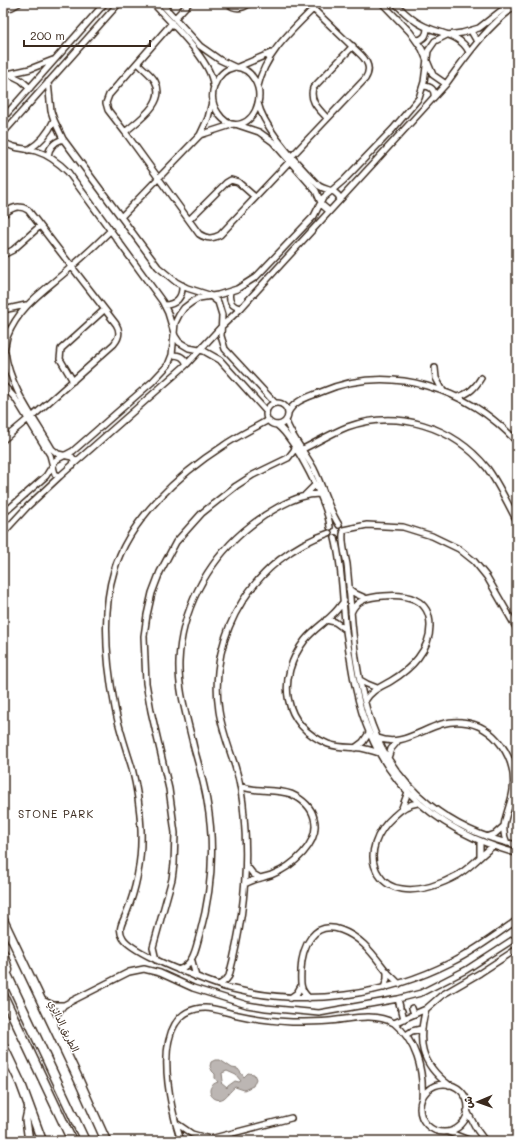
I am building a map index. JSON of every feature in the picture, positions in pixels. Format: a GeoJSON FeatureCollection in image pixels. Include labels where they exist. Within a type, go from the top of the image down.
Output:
{"type":"FeatureCollection","features":[{"type":"Feature","properties":{"kind":"highway","name":"الطريق الدائري"},"geometry":{"type":"LineString","coordinates":[[3,920],[106,1141]]}},
{"type":"Feature","properties":{"kind":"highway"},"geometry":{"type":"LineString","coordinates":[[3,953],[14,988]]}},
{"type":"Feature","properties":{"kind":"highway"},"geometry":{"type":"LineString","coordinates":[[3,966],[85,1141]]}},
{"type":"Feature","properties":{"kind":"highway"},"geometry":{"type":"LineString","coordinates":[[3,995],[72,1141]]}},
{"type":"Feature","properties":{"kind":"highway"},"geometry":{"type":"LineString","coordinates":[[3,1046],[18,1078],[42,1141]]}},
{"type":"Feature","properties":{"kind":"main road"},"geometry":{"type":"LineString","coordinates":[[29,1106],[26,1120],[29,1141]]}},
{"type":"Feature","properties":{"kind":"street"},"geometry":{"type":"LineString","coordinates":[[3,9],[20,3]]}},
{"type":"Feature","properties":{"kind":"street"},"geometry":{"type":"LineString","coordinates":[[3,118],[105,3]]}},
{"type":"Feature","properties":{"kind":"street"},"geometry":{"type":"LineString","coordinates":[[3,133],[119,3]]}},
{"type":"Feature","properties":{"kind":"street"},"geometry":{"type":"LineString","coordinates":[[121,217],[200,135],[208,118],[212,99],[213,87],[211,76],[204,62],[153,3]]}},
{"type":"Feature","properties":{"kind":"street"},"geometry":{"type":"LineString","coordinates":[[161,3],[200,46],[217,58],[248,71],[258,88]]}},
{"type":"Feature","properties":{"kind":"street"},"geometry":{"type":"LineString","coordinates":[[174,18],[189,3]]}},
{"type":"Feature","properties":{"kind":"street"},"geometry":{"type":"LineString","coordinates":[[227,3],[235,8],[244,7],[250,3]]}},
{"type":"Feature","properties":{"kind":"street"},"geometry":{"type":"LineString","coordinates":[[172,24],[111,92],[107,99],[107,106],[108,110],[126,132],[199,234],[204,237],[215,238],[220,235],[327,118],[365,79],[369,71],[367,62],[353,46],[307,3]]}},
{"type":"Feature","properties":{"kind":"street"},"geometry":{"type":"LineString","coordinates":[[319,3],[272,53],[263,69],[258,88],[258,103],[266,122],[318,194],[324,207],[329,211]]}},
{"type":"Feature","properties":{"kind":"street"},"geometry":{"type":"LineString","coordinates":[[382,3],[404,23],[416,40],[433,74],[446,84]]}},
{"type":"Feature","properties":{"kind":"street"},"geometry":{"type":"LineString","coordinates":[[395,3],[411,18],[427,28],[461,40],[469,52]]}},
{"type":"Feature","properties":{"kind":"street"},"geometry":{"type":"LineString","coordinates":[[3,514],[46,476],[53,463],[73,451],[152,382],[168,365],[172,355],[177,319],[184,308],[195,300],[230,292],[247,283],[259,274],[314,216],[321,200],[350,175],[419,98],[424,86],[428,52],[432,44],[438,39],[447,35],[471,31],[489,21],[511,3]]}},
{"type":"Feature","properties":{"kind":"street"},"geometry":{"type":"LineString","coordinates":[[3,533],[23,511],[60,476],[186,364],[241,308],[446,84],[479,40],[492,26],[517,5]]}},
{"type":"Feature","properties":{"kind":"street"},"geometry":{"type":"LineString","coordinates":[[416,40],[424,38],[427,28]]}},
{"type":"Feature","properties":{"kind":"street"},"geometry":{"type":"LineString","coordinates":[[471,31],[474,38],[479,40]]}},
{"type":"Feature","properties":{"kind":"street"},"geometry":{"type":"LineString","coordinates":[[327,118],[313,101],[313,88],[353,46]]}},
{"type":"Feature","properties":{"kind":"street"},"geometry":{"type":"LineString","coordinates":[[213,87],[223,71],[272,53]]}},
{"type":"Feature","properties":{"kind":"street"},"geometry":{"type":"LineString","coordinates":[[5,74],[30,69],[56,58]]}},
{"type":"Feature","properties":{"kind":"street"},"geometry":{"type":"LineString","coordinates":[[126,132],[153,107],[158,95],[156,82],[138,63]]}},
{"type":"Feature","properties":{"kind":"street"},"geometry":{"type":"LineString","coordinates":[[5,74],[21,80],[30,88]]}},
{"type":"Feature","properties":{"kind":"street"},"geometry":{"type":"LineString","coordinates":[[48,82],[49,102],[54,120],[63,139],[158,267],[167,276],[182,285],[212,296],[218,302],[222,315],[222,340],[228,353],[275,403]]}},
{"type":"Feature","properties":{"kind":"street"},"geometry":{"type":"LineString","coordinates":[[424,86],[429,86],[433,90],[434,97]]}},
{"type":"Feature","properties":{"kind":"street"},"geometry":{"type":"LineString","coordinates":[[212,99],[220,116],[232,124],[253,130],[269,139],[291,158],[319,186],[338,194],[340,199]]}},
{"type":"Feature","properties":{"kind":"street"},"geometry":{"type":"LineString","coordinates":[[238,125],[250,118],[258,103]]}},
{"type":"Feature","properties":{"kind":"street"},"geometry":{"type":"LineString","coordinates":[[28,150],[46,135],[54,120]]}},
{"type":"Feature","properties":{"kind":"street"},"geometry":{"type":"LineString","coordinates":[[200,135],[232,124]]}},
{"type":"Feature","properties":{"kind":"street"},"geometry":{"type":"LineString","coordinates":[[48,156],[52,145],[63,139]]}},
{"type":"Feature","properties":{"kind":"street"},"geometry":{"type":"LineString","coordinates":[[3,141],[10,146],[48,156],[68,172],[164,305],[177,339],[182,345],[209,353],[220,360],[266,411],[268,420],[285,434],[316,485],[328,517],[331,536],[335,538],[340,560],[346,631],[365,701],[369,733],[379,753],[408,792],[418,803],[437,818],[493,846],[517,853]]}},
{"type":"Feature","properties":{"kind":"street"},"geometry":{"type":"LineString","coordinates":[[189,220],[226,183],[231,180],[238,182],[255,197]]}},
{"type":"Feature","properties":{"kind":"street"},"geometry":{"type":"LineString","coordinates":[[3,215],[11,208],[22,207],[28,210],[118,328],[119,336],[114,344],[73,381],[3,440]]}},
{"type":"Feature","properties":{"kind":"street"},"geometry":{"type":"LineString","coordinates":[[3,254],[10,253],[40,226]]}},
{"type":"Feature","properties":{"kind":"street"},"geometry":{"type":"LineString","coordinates":[[60,476],[55,473],[50,455],[12,381],[4,354],[7,337],[15,320],[27,304],[71,267],[110,231]]}},
{"type":"Feature","properties":{"kind":"street"},"geometry":{"type":"LineString","coordinates":[[164,305],[178,300],[182,291],[182,285]]}},
{"type":"Feature","properties":{"kind":"street"},"geometry":{"type":"LineString","coordinates":[[230,292],[229,297],[231,303],[234,306],[241,308]]}},
{"type":"Feature","properties":{"kind":"street"},"geometry":{"type":"LineString","coordinates":[[3,310],[27,304]]}},
{"type":"Feature","properties":{"kind":"street"},"geometry":{"type":"LineString","coordinates":[[73,381],[60,358],[61,349],[104,310]]}},
{"type":"Feature","properties":{"kind":"street"},"geometry":{"type":"LineString","coordinates":[[3,321],[7,337]]}},
{"type":"Feature","properties":{"kind":"street"},"geometry":{"type":"LineString","coordinates":[[172,355],[180,356],[184,359],[186,364]]}},
{"type":"Feature","properties":{"kind":"street"},"geometry":{"type":"LineString","coordinates":[[435,368],[438,383],[443,391]]}},
{"type":"Feature","properties":{"kind":"street"},"geometry":{"type":"LineString","coordinates":[[457,397],[469,392],[478,384],[480,378]]}},
{"type":"Feature","properties":{"kind":"street"},"geometry":{"type":"LineString","coordinates":[[277,426],[286,420],[288,413],[294,405],[306,398],[336,386],[377,380],[397,381],[417,384],[443,391],[457,397],[487,414],[517,442]]}},
{"type":"Feature","properties":{"kind":"street"},"geometry":{"type":"LineString","coordinates":[[3,386],[15,398],[54,451],[58,454],[73,458],[74,462],[72,466]]}},
{"type":"Feature","properties":{"kind":"street"},"geometry":{"type":"LineString","coordinates":[[266,411],[270,405],[275,403],[283,404],[288,413]]}},
{"type":"Feature","properties":{"kind":"street"},"geometry":{"type":"LineString","coordinates":[[268,420],[232,440],[211,454],[182,477],[165,493],[128,539],[117,560],[110,583],[107,622],[107,648],[110,675],[116,712],[135,779],[141,834],[140,862],[136,883],[120,927],[121,935],[126,941],[141,952],[156,960],[219,985],[233,989],[290,998],[309,998],[345,996],[384,988],[422,976],[464,956],[517,920]]}},
{"type":"Feature","properties":{"kind":"street"},"geometry":{"type":"LineString","coordinates":[[286,420],[314,468],[343,532],[348,576],[356,688],[367,720],[396,774],[426,802],[461,829],[517,845]]}},
{"type":"Feature","properties":{"kind":"street"},"geometry":{"type":"LineString","coordinates":[[303,449],[347,427],[368,422],[390,420],[405,421],[432,427],[456,440],[477,457],[494,478],[517,521]]}},
{"type":"Feature","properties":{"kind":"street"},"geometry":{"type":"LineString","coordinates":[[156,960],[153,947],[172,879],[175,833],[172,803],[146,683],[144,636],[152,593],[165,562],[176,542],[202,513],[236,486],[288,458],[295,449]]}},
{"type":"Feature","properties":{"kind":"street"},"geometry":{"type":"LineString","coordinates":[[288,458],[300,458]]}},
{"type":"Feature","properties":{"kind":"street"},"geometry":{"type":"LineString","coordinates":[[308,471],[314,468]]}},
{"type":"Feature","properties":{"kind":"street"},"geometry":{"type":"LineString","coordinates":[[178,970],[186,966],[192,960],[202,926],[211,873],[211,837],[207,801],[180,685],[180,649],[185,623],[193,598],[203,580],[214,563],[228,546],[259,519],[303,496],[316,485]]}},
{"type":"Feature","properties":{"kind":"street"},"geometry":{"type":"LineString","coordinates":[[303,496],[319,494]]}},
{"type":"Feature","properties":{"kind":"street"},"geometry":{"type":"LineString","coordinates":[[233,989],[229,976],[239,930],[245,884],[246,832],[240,786],[222,727],[218,698],[220,656],[228,630],[236,612],[246,595],[267,569],[293,549],[330,530],[334,524],[339,525]]}},
{"type":"Feature","properties":{"kind":"street"},"geometry":{"type":"LineString","coordinates":[[335,538],[339,538],[343,532],[367,525],[403,527],[432,536],[455,547],[471,558],[487,577],[517,629]]}},
{"type":"Feature","properties":{"kind":"street"},"geometry":{"type":"LineString","coordinates":[[342,577],[348,576]]}},
{"type":"Feature","properties":{"kind":"street"},"geometry":{"type":"LineString","coordinates":[[349,589],[365,598],[392,595],[412,598],[421,603],[426,609],[429,617],[430,634],[423,651],[405,671],[377,688],[365,701]]}},
{"type":"Feature","properties":{"kind":"street"},"geometry":{"type":"LineString","coordinates":[[351,613],[355,606],[365,598]]}},
{"type":"Feature","properties":{"kind":"street"},"geometry":{"type":"LineString","coordinates":[[344,601],[336,612],[311,633],[296,656],[288,679],[288,701],[297,720],[311,735],[333,746],[366,749],[379,753]]}},
{"type":"Feature","properties":{"kind":"street"},"geometry":{"type":"LineString","coordinates":[[326,620],[331,620],[339,624],[346,631]]}},
{"type":"Feature","properties":{"kind":"street"},"geometry":{"type":"LineString","coordinates":[[360,680],[377,688]]}},
{"type":"Feature","properties":{"kind":"street"},"geometry":{"type":"LineString","coordinates":[[378,738],[397,742],[447,722],[469,723],[481,727],[491,733],[506,752],[513,771],[513,792],[504,826],[504,836],[508,843]]}},
{"type":"Feature","properties":{"kind":"street"},"geometry":{"type":"LineString","coordinates":[[354,748],[363,742],[369,733]]}},
{"type":"Feature","properties":{"kind":"street"},"geometry":{"type":"LineString","coordinates":[[388,758],[397,742]]}},
{"type":"Feature","properties":{"kind":"street"},"geometry":{"type":"LineString","coordinates":[[240,786],[253,790],[276,791],[290,794],[299,798],[309,807],[314,819],[315,828],[313,837],[302,854],[283,869],[245,884]]}},
{"type":"Feature","properties":{"kind":"street"},"geometry":{"type":"LineString","coordinates":[[242,800],[253,790]]}},
{"type":"Feature","properties":{"kind":"street"},"geometry":{"type":"LineString","coordinates":[[402,809],[408,792]]}},
{"type":"Feature","properties":{"kind":"street"},"geometry":{"type":"LineString","coordinates":[[418,803],[409,805],[402,809],[384,826],[378,837],[372,856],[379,875],[387,884],[402,890],[435,885],[458,874],[472,865],[493,846]]}},
{"type":"Feature","properties":{"kind":"street"},"geometry":{"type":"LineString","coordinates":[[487,837],[495,834],[504,826]]}},
{"type":"Feature","properties":{"kind":"street"},"geometry":{"type":"LineString","coordinates":[[480,840],[480,857]]}},
{"type":"Feature","properties":{"kind":"street"},"geometry":{"type":"LineString","coordinates":[[246,865],[253,874],[260,878]]}},
{"type":"Feature","properties":{"kind":"street"},"geometry":{"type":"LineString","coordinates":[[309,998],[301,986],[301,967],[308,941],[312,935],[326,928],[341,930],[363,942],[399,984]]}},
{"type":"Feature","properties":{"kind":"street"},"geometry":{"type":"LineString","coordinates":[[56,1031],[56,1017],[59,1010],[64,1005],[130,972],[144,969],[160,973],[210,994],[247,1005],[292,1009],[315,1013],[408,997],[461,973],[517,937]]}},
{"type":"Feature","properties":{"kind":"street"},"geometry":{"type":"LineString","coordinates":[[141,952],[153,947]]}},
{"type":"Feature","properties":{"kind":"street"},"geometry":{"type":"LineString","coordinates":[[394,1023],[426,1009],[442,995],[517,949]]}},
{"type":"Feature","properties":{"kind":"street"},"geometry":{"type":"LineString","coordinates":[[192,960],[196,977]]}},
{"type":"Feature","properties":{"kind":"street"},"geometry":{"type":"LineString","coordinates":[[384,988],[387,978],[387,971]]}},
{"type":"Feature","properties":{"kind":"street"},"geometry":{"type":"LineString","coordinates":[[219,985],[229,976]]}},
{"type":"Feature","properties":{"kind":"street"},"geometry":{"type":"LineString","coordinates":[[290,998],[301,986]]}},
{"type":"Feature","properties":{"kind":"street"},"geometry":{"type":"LineString","coordinates":[[408,997],[414,1014]]}},
{"type":"Feature","properties":{"kind":"street"},"geometry":{"type":"LineString","coordinates":[[40,999],[48,1004],[64,1005]]}},
{"type":"Feature","properties":{"kind":"street"},"geometry":{"type":"LineString","coordinates":[[398,999],[404,1019]]}},
{"type":"Feature","properties":{"kind":"street"},"geometry":{"type":"LineString","coordinates":[[181,1141],[168,1079],[168,1044],[174,1025],[179,1019],[193,1010],[207,1008],[247,1017],[278,1021],[328,1022],[373,1017],[385,1019],[394,1023],[406,1035],[420,1066],[423,1088],[420,1110],[425,1123],[436,1131],[447,1132],[471,1141]]}},
{"type":"Feature","properties":{"kind":"street"},"geometry":{"type":"LineString","coordinates":[[426,1009],[421,1029],[422,1046],[427,1062],[449,1085],[463,1095],[466,1102],[467,1111],[477,1130],[485,1141]]}},
{"type":"Feature","properties":{"kind":"street"},"geometry":{"type":"LineString","coordinates":[[406,1035],[412,1031],[421,1029]]}},
{"type":"Feature","properties":{"kind":"street"},"geometry":{"type":"LineString","coordinates":[[422,1099],[426,1092],[433,1087],[449,1085]]}},
{"type":"Feature","properties":{"kind":"street"},"geometry":{"type":"LineString","coordinates":[[447,1132],[461,1125],[467,1111]]}},
{"type":"Feature","properties":{"kind":"street"},"geometry":{"type":"LineString","coordinates":[[176,1123],[192,1134],[209,1140],[291,1118]]}},
{"type":"Feature","properties":{"kind":"shaded area"},"geometry":{"type":"Polygon","coordinates":[[[220,1060],[232,1068],[238,1069],[244,1077],[248,1073],[254,1074],[256,1079],[253,1086],[244,1090],[235,1087],[224,1098],[220,1100],[216,1099],[210,1091],[213,1084],[218,1082],[210,1066],[211,1062],[220,1060]],[[227,1071],[222,1073],[223,1081],[221,1083],[227,1088],[235,1081],[241,1081],[236,1075],[227,1071]]]}},
{"type":"Feature","properties":{"kind":"district","name":"STONE PARK"},"geometry":{"type":"Point","coordinates":[56,813]}}]}
